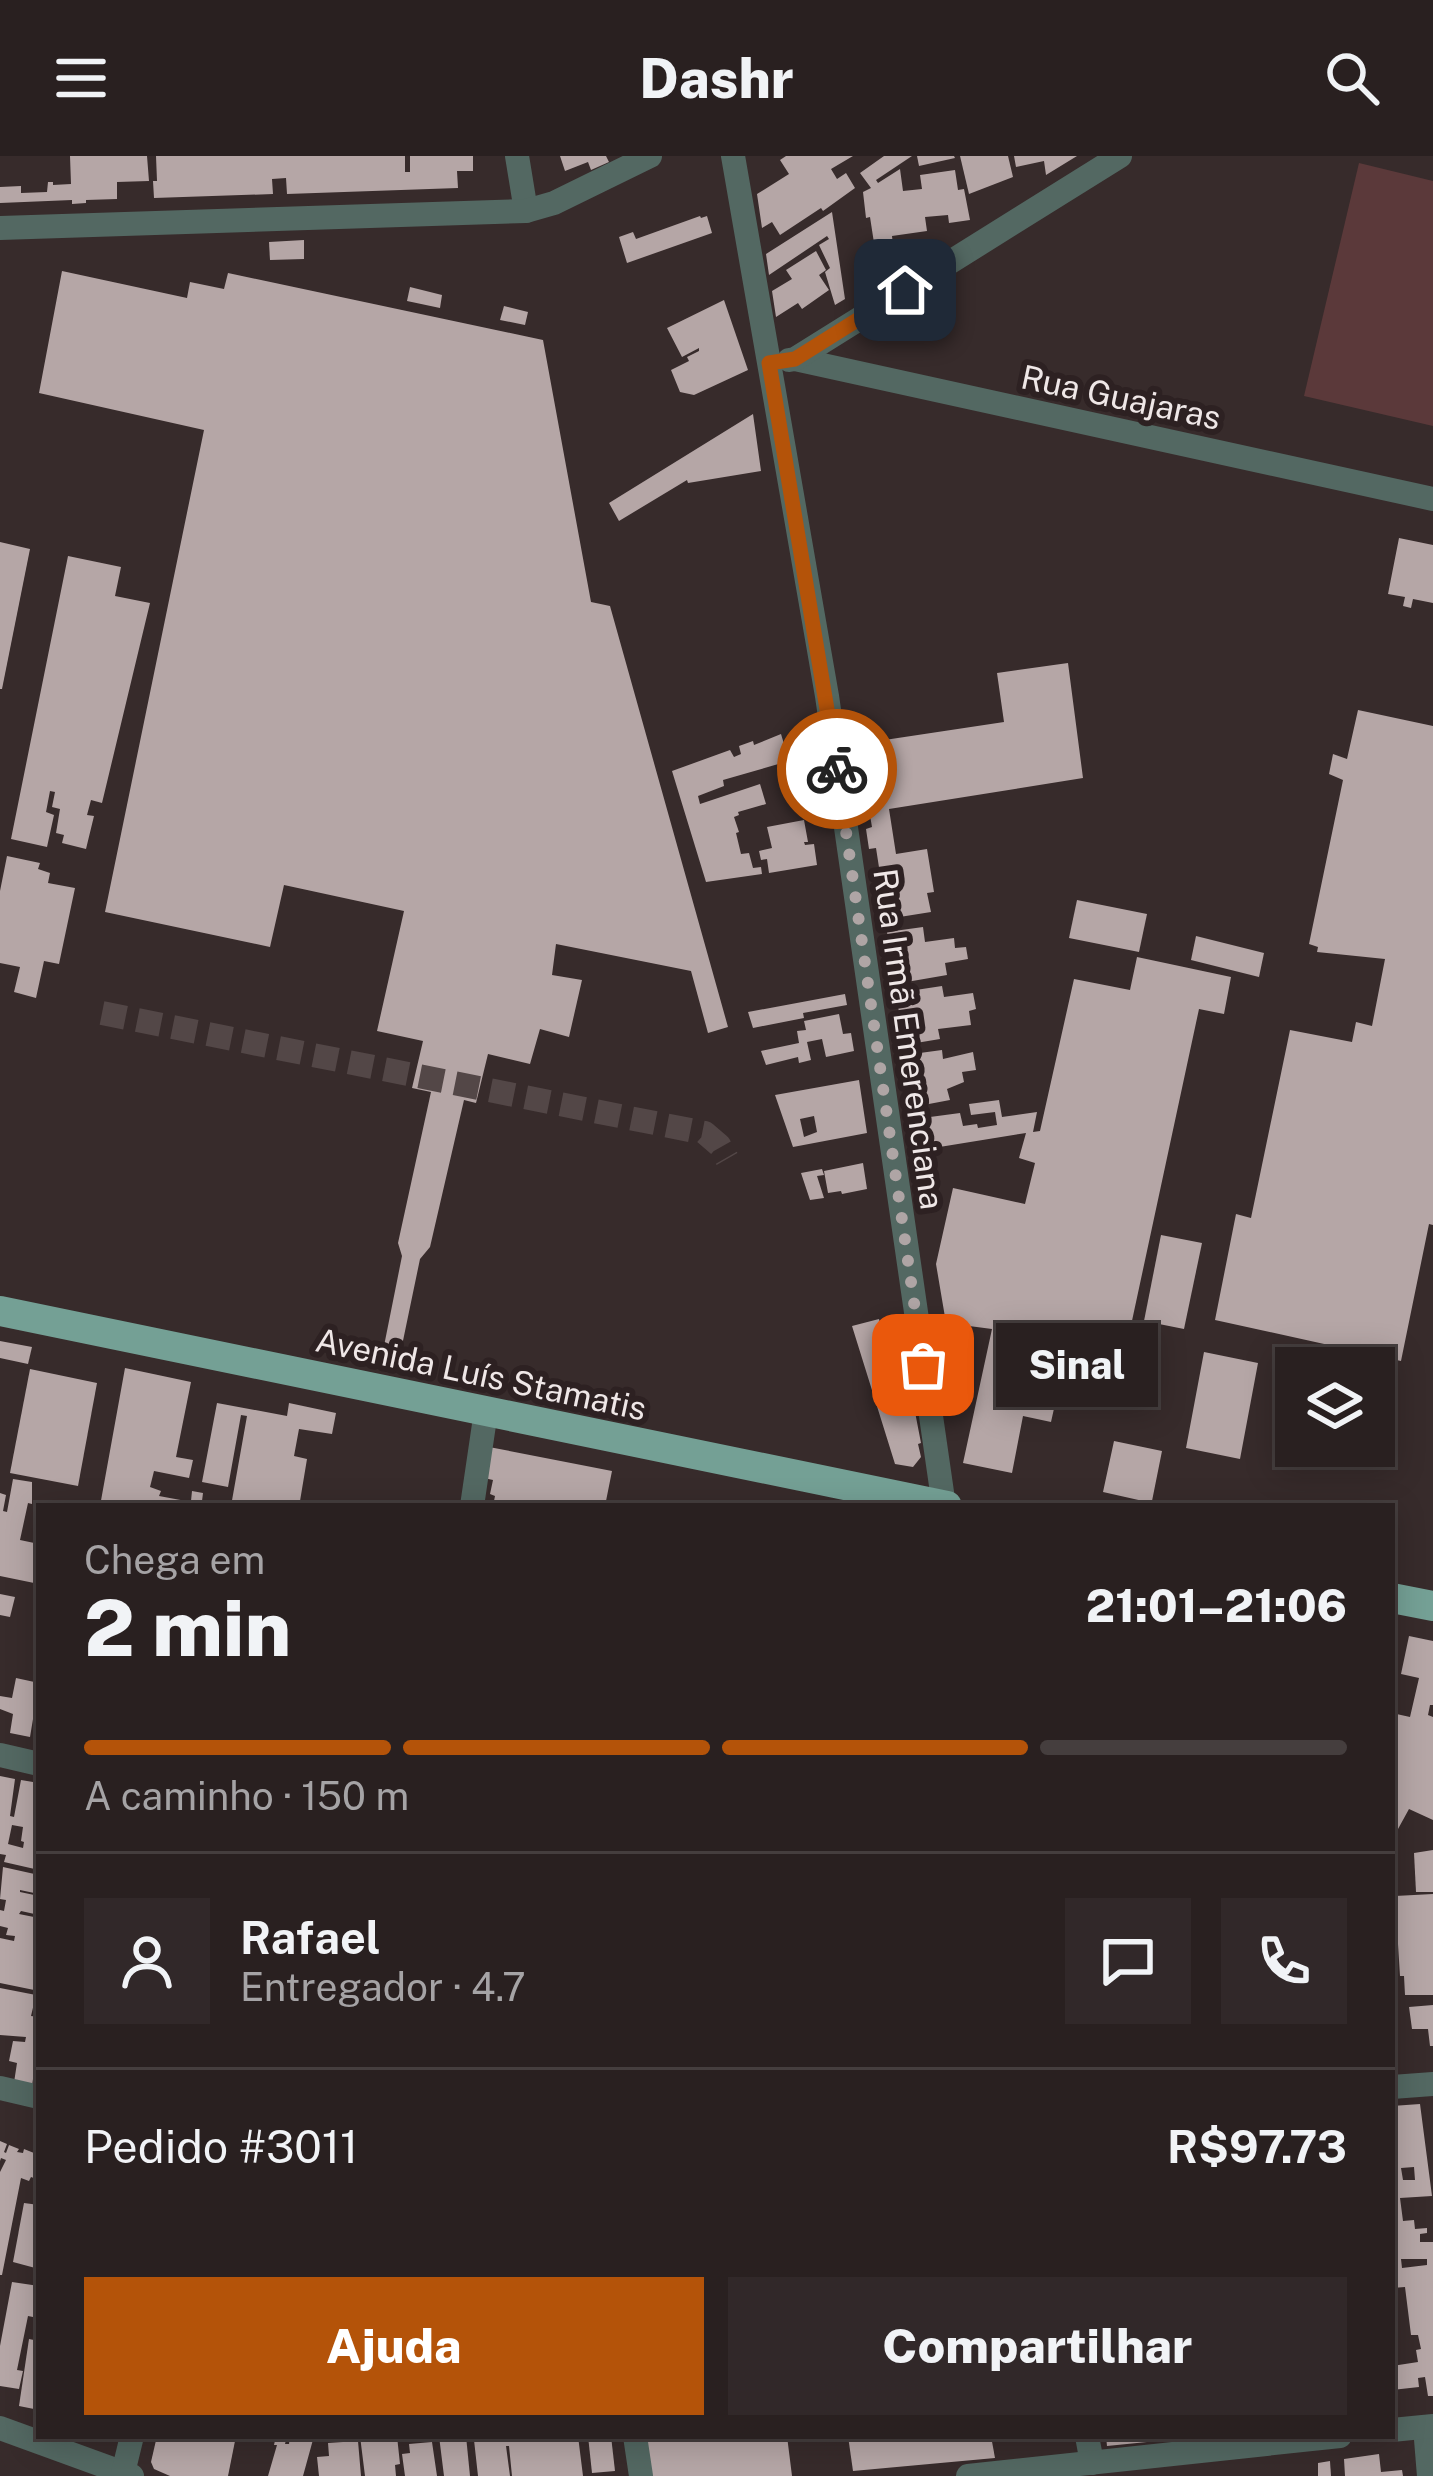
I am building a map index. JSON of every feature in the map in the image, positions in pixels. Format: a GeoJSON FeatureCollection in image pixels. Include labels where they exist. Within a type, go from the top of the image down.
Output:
{"type":"FeatureCollection","features":[{"type":"Feature","properties":{"kind":"main road","name":"Avenida Luís Stamatis"},"geometry":{"type":"LineString","coordinates":[[0,1311],[931,1503]]}},
{"type":"Feature","properties":{"kind":"main road"},"geometry":{"type":"LineString","coordinates":[[1395,1599],[1433,1606]]}},
{"type":"Feature","properties":{"kind":"street"},"geometry":{"type":"LineString","coordinates":[[517,156],[526,211]]}},
{"type":"Feature","properties":{"kind":"street"},"geometry":{"type":"LineString","coordinates":[[0,228],[526,211],[554,203],[650,156]]}},
{"type":"Feature","properties":{"kind":"street","name":"Rua Irmã Emerenciana"},"geometry":{"type":"LineString","coordinates":[[733,156],[826,695],[945,1503]]}},
{"type":"Feature","properties":{"kind":"street"},"geometry":{"type":"LineString","coordinates":[[769,363],[795,359],[1120,156]]}},
{"type":"Feature","properties":{"kind":"street","name":"Rua Guajaras"},"geometry":{"type":"LineString","coordinates":[[795,359],[1433,499]]}},
{"type":"Feature","properties":{"kind":"street"},"geometry":{"type":"LineString","coordinates":[[472,1503],[486,1411]]}},
{"type":"Feature","properties":{"kind":"street"},"geometry":{"type":"LineString","coordinates":[[0,1755],[36,1763]]}},
{"type":"Feature","properties":{"kind":"street"},"geometry":{"type":"LineString","coordinates":[[1395,2087],[1433,2084]]}},
{"type":"Feature","properties":{"kind":"street"},"geometry":{"type":"LineString","coordinates":[[0,2088],[36,2096]]}},
{"type":"Feature","properties":{"kind":"street"},"geometry":{"type":"LineString","coordinates":[[1395,2430],[1429,2426],[1429,2476]]}},
{"type":"Feature","properties":{"kind":"street"},"geometry":{"type":"LineString","coordinates":[[0,2428],[128,2474],[133,2439]]}},
{"type":"Feature","properties":{"kind":"street"},"geometry":{"type":"LineString","coordinates":[[635,2439],[641,2476]]}},
{"type":"Feature","properties":{"kind":"street"},"geometry":{"type":"LineString","coordinates":[[1087,2439],[1091,2463]]}},
{"type":"Feature","properties":{"kind":"street"},"geometry":{"type":"LineString","coordinates":[[968,2476],[1052,2471],[1313,2439]]}},
{"type":"Feature","properties":{"kind":"street"},"geometry":{"type":"LineString","coordinates":[[1220,2476],[1221,2449]]}},
{"type":"Feature","properties":{"kind":"shaded area"},"geometry":{"type":"Polygon","coordinates":[[[1359,163],[1433,181],[1433,426],[1304,396],[1359,163]]]}},
{"type":"Feature","properties":{"kind":"building"},"geometry":{"type":"Polygon","coordinates":[[[70,156],[147,156],[149,181],[117,182],[117,199],[0,203],[0,187],[21,186],[21,193],[47,192],[48,182],[71,184],[70,156]]]}},
{"type":"Feature","properties":{"kind":"building"},"geometry":{"type":"Polygon","coordinates":[[[156,156],[405,156],[405,172],[410,172],[410,156],[473,156],[473,171],[457,171],[458,188],[287,194],[286,178],[272,179],[273,194],[154,198],[156,156]]]}},
{"type":"Feature","properties":{"kind":"building"},"geometry":{"type":"Polygon","coordinates":[[[560,156],[606,156],[609,162],[591,170],[588,162],[565,171],[560,156]]]}},
{"type":"Feature","properties":{"kind":"building"},"geometry":{"type":"Polygon","coordinates":[[[786,156],[853,156],[831,169],[837,179],[846,173],[855,188],[780,235],[772,222],[762,228],[757,194],[789,174],[780,160],[786,156]]]}},
{"type":"Feature","properties":{"kind":"building"},"geometry":{"type":"Polygon","coordinates":[[[884,156],[912,156],[876,180],[900,169],[903,191],[922,189],[920,175],[955,170],[970,220],[949,223],[948,215],[925,217],[927,231],[892,236],[894,254],[876,256],[863,192],[871,188],[860,173],[884,156]]]}},
{"type":"Feature","properties":{"kind":"building"},"geometry":{"type":"Polygon","coordinates":[[[917,156],[954,156],[955,158],[919,166],[917,156]]]}},
{"type":"Feature","properties":{"kind":"building"},"geometry":{"type":"Polygon","coordinates":[[[960,156],[1008,156],[1013,177],[969,194],[960,156]]]}},
{"type":"Feature","properties":{"kind":"building"},"geometry":{"type":"Polygon","coordinates":[[[1014,156],[1077,156],[1046,175],[1044,161],[1016,167],[1014,156]]]}},
{"type":"Feature","properties":{"kind":"building"},"geometry":{"type":"Polygon","coordinates":[[[832,212],[845,299],[835,305],[825,272],[830,268],[819,245],[827,236],[769,275],[766,254],[832,212]]]}},
{"type":"Feature","properties":{"kind":"building"},"geometry":{"type":"Polygon","coordinates":[[[707,216],[712,233],[627,263],[619,237],[633,232],[636,239],[707,216]]]}},
{"type":"Feature","properties":{"kind":"building"},"geometry":{"type":"Polygon","coordinates":[[[304,240],[304,259],[270,260],[269,242],[304,240]]]}},
{"type":"Feature","properties":{"kind":"building"},"geometry":{"type":"Polygon","coordinates":[[[816,251],[826,270],[819,275],[829,290],[802,309],[798,303],[776,317],[772,291],[792,279],[786,270],[816,251]]]}},
{"type":"Feature","properties":{"kind":"building"},"geometry":{"type":"Polygon","coordinates":[[[62,271],[187,298],[190,282],[224,289],[228,273],[543,340],[591,602],[610,606],[728,1027],[708,1033],[691,971],[556,944],[552,975],[582,980],[569,1037],[540,1029],[530,1064],[488,1054],[476,1103],[464,1100],[430,1247],[420,1259],[399,1360],[382,1356],[402,1256],[398,1243],[431,1092],[412,1088],[423,1041],[377,1031],[404,911],[284,885],[270,947],[105,912],[204,430],[39,393],[62,271]]]}},
{"type":"Feature","properties":{"kind":"building"},"geometry":{"type":"Polygon","coordinates":[[[410,287],[442,295],[440,308],[407,301],[410,287]]]}},
{"type":"Feature","properties":{"kind":"building"},"geometry":{"type":"Polygon","coordinates":[[[724,300],[748,370],[694,395],[680,392],[671,370],[689,361],[687,357],[699,348],[682,357],[667,328],[724,300]]]}},
{"type":"Feature","properties":{"kind":"building"},"geometry":{"type":"Polygon","coordinates":[[[504,306],[528,312],[525,325],[500,320],[504,306]]]}},
{"type":"Feature","properties":{"kind":"building"},"geometry":{"type":"Polygon","coordinates":[[[753,414],[761,471],[687,480],[619,521],[609,503],[753,414]]]}},
{"type":"Feature","properties":{"kind":"building"},"geometry":{"type":"Polygon","coordinates":[[[1399,538],[1433,545],[1433,603],[1413,599],[1411,608],[1403,606],[1405,597],[1388,594],[1399,538]]]}},
{"type":"Feature","properties":{"kind":"building"},"geometry":{"type":"Polygon","coordinates":[[[0,542],[30,549],[2,689],[0,689],[0,542]]]}},
{"type":"Feature","properties":{"kind":"building"},"geometry":{"type":"Polygon","coordinates":[[[68,556],[121,567],[115,596],[150,603],[102,803],[91,800],[87,815],[94,816],[86,849],[62,843],[64,835],[56,833],[60,809],[52,807],[55,792],[50,791],[46,812],[54,815],[47,847],[11,839],[68,556]]]}},
{"type":"Feature","properties":{"kind":"building"},"geometry":{"type":"Polygon","coordinates":[[[1068,663],[1083,778],[889,809],[896,854],[927,849],[934,892],[927,893],[931,912],[887,919],[876,848],[869,849],[866,829],[872,827],[858,744],[1004,722],[997,673],[1068,663]]]}},
{"type":"Feature","properties":{"kind":"building"},"geometry":{"type":"Polygon","coordinates":[[[1358,710],[1433,726],[1433,1225],[1429,1224],[1401,1361],[1395,1360],[1395,1347],[1337,1347],[1215,1320],[1236,1214],[1251,1218],[1290,1030],[1352,1042],[1356,1022],[1372,1026],[1385,959],[1317,952],[1318,947],[1309,944],[1343,780],[1329,774],[1333,754],[1347,759],[1358,710]]]}},
{"type":"Feature","properties":{"kind":"building"},"geometry":{"type":"Polygon","coordinates":[[[781,734],[784,744],[804,739],[806,756],[723,780],[724,786],[698,796],[700,804],[760,784],[766,804],[734,817],[741,854],[749,853],[753,868],[761,867],[762,874],[706,882],[672,771],[730,750],[734,757],[741,754],[739,746],[781,734]]]}},
{"type":"Feature","properties":{"kind":"building"},"geometry":{"type":"Polygon","coordinates":[[[804,820],[808,842],[804,842],[814,844],[817,865],[769,873],[767,859],[761,860],[759,851],[772,848],[767,827],[804,820]]]}},
{"type":"Feature","properties":{"kind":"building"},"geometry":{"type":"Polygon","coordinates":[[[7,856],[40,863],[38,869],[50,873],[48,883],[75,888],[59,964],[44,961],[36,998],[14,992],[20,967],[0,963],[0,891],[7,856]]]}},
{"type":"Feature","properties":{"kind":"building"},"geometry":{"type":"Polygon","coordinates":[[[1077,900],[1147,914],[1139,952],[1069,938],[1077,900]]]}},
{"type":"Feature","properties":{"kind":"building"},"geometry":{"type":"Polygon","coordinates":[[[923,927],[925,942],[954,938],[955,948],[966,947],[968,959],[945,963],[947,975],[895,984],[887,932],[923,927]]]}},
{"type":"Feature","properties":{"kind":"building"},"geometry":{"type":"Polygon","coordinates":[[[1196,936],[1264,953],[1259,977],[1191,960],[1196,936]]]}},
{"type":"Feature","properties":{"kind":"building"},"geometry":{"type":"Polygon","coordinates":[[[1137,957],[1231,977],[1224,1014],[1199,1009],[1124,1358],[1068,1346],[1051,1422],[1023,1416],[1012,1473],[963,1463],[992,1329],[946,1323],[936,1264],[953,1188],[1025,1204],[1035,1163],[1019,1158],[1026,1133],[921,1150],[915,1119],[960,1113],[963,1126],[997,1125],[995,1112],[971,1115],[969,1104],[999,1100],[1002,1117],[1037,1112],[1033,1132],[1040,1131],[1074,979],[1130,990],[1137,957]]]}},
{"type":"Feature","properties":{"kind":"building"},"geometry":{"type":"Polygon","coordinates":[[[942,986],[944,997],[973,993],[976,1009],[969,1011],[971,1025],[938,1029],[940,1039],[904,1045],[896,993],[942,986]]]}},
{"type":"Feature","properties":{"kind":"building"},"geometry":{"type":"Polygon","coordinates":[[[845,994],[847,1005],[753,1028],[748,1012],[845,994]]]}},
{"type":"Feature","properties":{"kind":"building"},"geometry":{"type":"Polygon","coordinates":[[[839,1014],[843,1034],[851,1033],[854,1051],[826,1057],[822,1039],[807,1042],[811,1060],[799,1063],[798,1057],[766,1065],[761,1051],[799,1043],[797,1031],[806,1030],[804,1021],[839,1014]]]}},
{"type":"Feature","properties":{"kind":"building"},"geometry":{"type":"Polygon","coordinates":[[[942,1050],[943,1059],[973,1052],[976,1070],[962,1072],[964,1082],[947,1089],[950,1100],[913,1107],[905,1055],[942,1050]]]}},
{"type":"Feature","properties":{"kind":"building"},"geometry":{"type":"Polygon","coordinates":[[[859,1080],[867,1133],[793,1147],[775,1095],[859,1080]],[[814,1116],[800,1119],[804,1137],[817,1132],[814,1116]]]}},
{"type":"Feature","properties":{"kind":"building"},"geometry":{"type":"Polygon","coordinates":[[[863,1163],[867,1189],[828,1193],[824,1171],[863,1163]]]}},
{"type":"Feature","properties":{"kind":"building"},"geometry":{"type":"Polygon","coordinates":[[[822,1169],[824,1175],[817,1176],[824,1198],[810,1200],[801,1173],[822,1169]]]}},
{"type":"Feature","properties":{"kind":"building"},"geometry":{"type":"Polygon","coordinates":[[[1161,1235],[1202,1243],[1184,1329],[1144,1321],[1161,1235]]]}},
{"type":"Feature","properties":{"kind":"building"},"geometry":{"type":"Polygon","coordinates":[[[879,1319],[882,1333],[899,1329],[921,1443],[921,1457],[913,1467],[895,1464],[852,1326],[879,1319]]]}},
{"type":"Feature","properties":{"kind":"building"},"geometry":{"type":"Polygon","coordinates":[[[0,1341],[32,1347],[28,1364],[0,1358],[0,1341]]]}},
{"type":"Feature","properties":{"kind":"building"},"geometry":{"type":"Polygon","coordinates":[[[1204,1352],[1258,1363],[1240,1459],[1186,1448],[1204,1352]]]}},
{"type":"Feature","properties":{"kind":"building"},"geometry":{"type":"Polygon","coordinates":[[[125,1368],[191,1382],[176,1457],[193,1460],[189,1478],[154,1471],[150,1487],[161,1491],[159,1496],[186,1503],[101,1503],[125,1368]]]}},
{"type":"Feature","properties":{"kind":"building"},"geometry":{"type":"Polygon","coordinates":[[[30,1369],[97,1383],[78,1486],[10,1473],[30,1369]]]}},
{"type":"Feature","properties":{"kind":"building"},"geometry":{"type":"Polygon","coordinates":[[[217,1403],[287,1416],[289,1403],[336,1413],[332,1434],[299,1429],[294,1456],[307,1459],[303,1503],[232,1503],[247,1416],[241,1415],[228,1487],[202,1482],[217,1403]]]}},
{"type":"Feature","properties":{"kind":"building"},"geometry":{"type":"Polygon","coordinates":[[[1114,1441],[1162,1451],[1152,1503],[1103,1492],[1114,1441]]]}},
{"type":"Feature","properties":{"kind":"building"},"geometry":{"type":"Polygon","coordinates":[[[489,1447],[612,1471],[606,1503],[494,1503],[493,1480],[484,1478],[489,1447]]]}},
{"type":"Feature","properties":{"kind":"building"},"geometry":{"type":"Polygon","coordinates":[[[13,1479],[32,1482],[32,1504],[28,1503],[20,1540],[36,1543],[36,1583],[0,1576],[0,1493],[6,1495],[3,1511],[7,1512],[13,1479]]]}},
{"type":"Feature","properties":{"kind":"building"},"geometry":{"type":"Polygon","coordinates":[[[192,1491],[203,1493],[202,1501],[208,1503],[198,1503],[191,1501],[192,1491]]]}},
{"type":"Feature","properties":{"kind":"building"},"geometry":{"type":"Polygon","coordinates":[[[0,1594],[15,1597],[10,1617],[0,1615],[0,1594]]]}},
{"type":"Feature","properties":{"kind":"building"},"geometry":{"type":"Polygon","coordinates":[[[1409,1636],[1433,1641],[1433,1705],[1428,1715],[1433,1717],[1433,1820],[1409,1809],[1398,1829],[1395,1714],[1410,1717],[1419,1678],[1401,1674],[1409,1636]]]}},
{"type":"Feature","properties":{"kind":"building"},"geometry":{"type":"Polygon","coordinates":[[[16,1678],[36,1682],[30,1737],[10,1733],[13,1714],[0,1709],[0,1696],[12,1698],[16,1678]]]}},
{"type":"Feature","properties":{"kind":"building"},"geometry":{"type":"Polygon","coordinates":[[[0,1776],[15,1779],[10,1816],[14,1817],[21,1780],[36,1782],[36,1869],[4,1862],[6,1855],[0,1854],[0,1776]],[[12,1825],[8,1844],[23,1848],[23,1827],[12,1825]]]}},
{"type":"Feature","properties":{"kind":"building"},"geometry":{"type":"Polygon","coordinates":[[[1433,1850],[1433,1892],[1416,1892],[1414,1853],[1433,1850]]]}},
{"type":"Feature","properties":{"kind":"building"},"geometry":{"type":"Polygon","coordinates":[[[3,1867],[36,1874],[36,1893],[20,1892],[36,1895],[36,1914],[19,1914],[36,1917],[36,1990],[0,1983],[0,1938],[14,1941],[15,1936],[6,1935],[8,1928],[0,1926],[6,1900],[0,1899],[3,1867]]]}},
{"type":"Feature","properties":{"kind":"building"},"geometry":{"type":"Polygon","coordinates":[[[1433,1894],[1433,1995],[1405,1995],[1395,1896],[1433,1894]]]}},
{"type":"Feature","properties":{"kind":"building"},"geometry":{"type":"Polygon","coordinates":[[[0,1988],[36,1995],[31,2016],[36,2017],[36,2072],[31,2093],[13,2089],[17,2063],[9,2061],[13,2041],[25,2042],[26,2037],[0,2035],[0,1988]]]}},
{"type":"Feature","properties":{"kind":"building"},"geometry":{"type":"Polygon","coordinates":[[[1433,2005],[1430,2046],[1428,2029],[1412,2029],[1409,2007],[1433,2005]]]}},
{"type":"Feature","properties":{"kind":"building"},"geometry":{"type":"Polygon","coordinates":[[[1420,2104],[1432,2196],[1400,2198],[1403,2221],[1414,2220],[1415,2229],[1427,2228],[1420,2242],[1433,2242],[1433,2396],[1428,2396],[1425,2377],[1418,2378],[1419,2387],[1395,2390],[1395,2366],[1418,2362],[1416,2350],[1421,2349],[1418,2335],[1411,2335],[1405,2287],[1395,2288],[1395,2106],[1420,2104]],[[1414,2167],[1401,2168],[1403,2180],[1415,2180],[1414,2167]],[[1401,2259],[1402,2268],[1427,2265],[1427,2259],[1401,2259]]]}},
{"type":"Feature","properties":{"kind":"building"},"geometry":{"type":"Polygon","coordinates":[[[0,2141],[7,2144],[6,2153],[9,2145],[17,2152],[24,2149],[36,2154],[36,2179],[21,2178],[2,2275],[0,2172],[6,2160],[0,2161],[0,2141]]]}},
{"type":"Feature","properties":{"kind":"building"},"geometry":{"type":"Polygon","coordinates":[[[24,2203],[36,2205],[36,2268],[13,2262],[24,2203]]]}},
{"type":"Feature","properties":{"kind":"building"},"geometry":{"type":"Polygon","coordinates":[[[12,2282],[36,2286],[33,2317],[28,2316],[17,2370],[23,2371],[19,2389],[0,2386],[0,2346],[12,2282]]]}},
{"type":"Feature","properties":{"kind":"building"},"geometry":{"type":"Polygon","coordinates":[[[29,2339],[36,2340],[36,2409],[19,2406],[29,2339]]]}},
{"type":"Feature","properties":{"kind":"building"},"geometry":{"type":"Polygon","coordinates":[[[156,2439],[235,2439],[228,2476],[170,2476],[154,2469],[156,2439]]]}},
{"type":"Feature","properties":{"kind":"building"},"geometry":{"type":"Polygon","coordinates":[[[275,2439],[286,2439],[289,2444],[290,2439],[313,2439],[303,2476],[268,2476],[275,2439]]]}},
{"type":"Feature","properties":{"kind":"building"},"geometry":{"type":"Polygon","coordinates":[[[360,2439],[397,2439],[396,2476],[365,2476],[360,2439]]]}},
{"type":"Feature","properties":{"kind":"building"},"geometry":{"type":"Polygon","coordinates":[[[439,2439],[466,2439],[470,2476],[444,2476],[439,2439]]]}},
{"type":"Feature","properties":{"kind":"building"},"geometry":{"type":"Polygon","coordinates":[[[578,2439],[583,2476],[512,2476],[506,2446],[510,2476],[478,2476],[474,2440],[578,2439]]]}},
{"type":"Feature","properties":{"kind":"building"},"geometry":{"type":"Polygon","coordinates":[[[588,2439],[611,2439],[615,2471],[592,2473],[588,2439]]]}},
{"type":"Feature","properties":{"kind":"building"},"geometry":{"type":"Polygon","coordinates":[[[644,2439],[787,2439],[792,2476],[648,2476],[644,2439]]]}},
{"type":"Feature","properties":{"kind":"building"},"geometry":{"type":"Polygon","coordinates":[[[848,2439],[992,2439],[995,2458],[853,2471],[848,2439]]]}},
{"type":"Feature","properties":{"kind":"building"},"geometry":{"type":"Polygon","coordinates":[[[1106,2439],[1147,2439],[1147,2442],[1107,2446],[1106,2439]]]}},
{"type":"Feature","properties":{"kind":"building"},"geometry":{"type":"Polygon","coordinates":[[[358,2441],[361,2476],[319,2476],[317,2457],[329,2456],[328,2443],[358,2441]]]}},
{"type":"Feature","properties":{"kind":"building"},"geometry":{"type":"Polygon","coordinates":[[[432,2442],[437,2476],[405,2476],[402,2454],[410,2453],[409,2444],[432,2442]]]}},
{"type":"Feature","properties":{"kind":"building"},"geometry":{"type":"Polygon","coordinates":[[[1379,2454],[1381,2472],[1402,2470],[1403,2476],[1345,2476],[1344,2459],[1379,2454]]]}},
{"type":"Feature","properties":{"kind":"building"},"geometry":{"type":"Polygon","coordinates":[[[1330,2461],[1331,2476],[1318,2476],[1318,2463],[1330,2461]]]}},
{"type":"Feature","properties":{"kind":"tunnel"},"geometry":{"type":"LineString","coordinates":[[102,1013],[705,1133],[727,1159]]}},
{"type":"Feature","properties":{"kind":"way so far"},"geometry":{"type":"LineString","coordinates":[[837,769],[923,1365]]}},
{"type":"Feature","properties":{"kind":"place","name":"Sinal"},"geometry":{"type":"Point","coordinates":[923,1365]}},
{"type":"Feature","properties":{"kind":"route"},"geometry":{"type":"LineString","coordinates":[[837,769],[769,363],[795,359],[905,290]]}}]}
